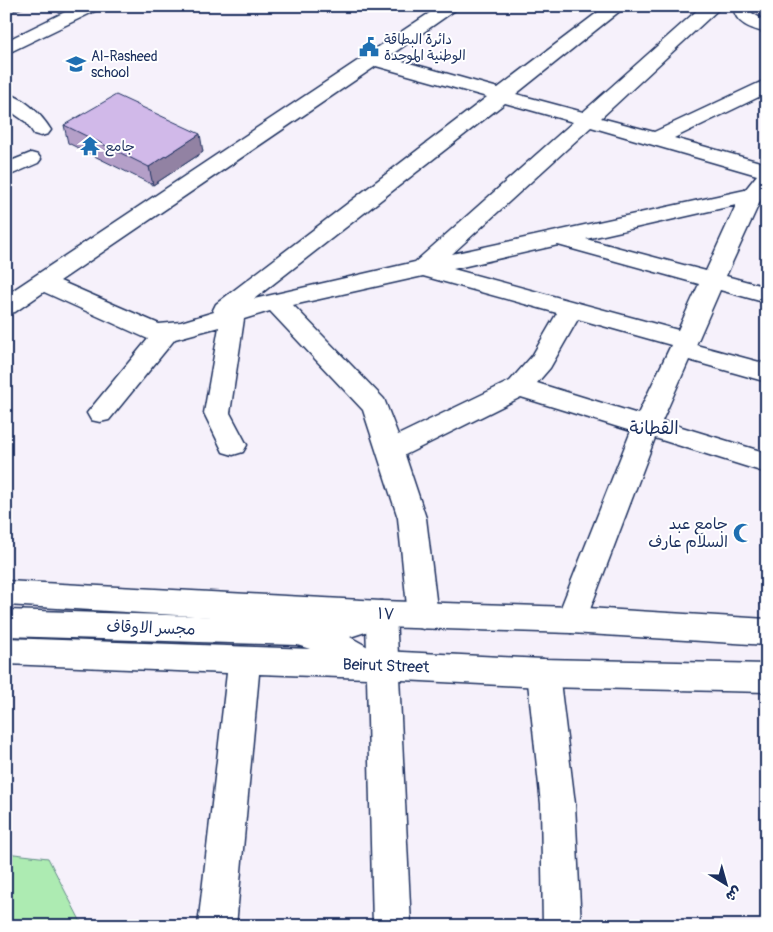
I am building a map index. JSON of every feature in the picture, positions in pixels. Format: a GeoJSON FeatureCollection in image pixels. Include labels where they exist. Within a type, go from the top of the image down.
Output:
{"type":"FeatureCollection","features":[{"type":"Feature","properties":{"kind":"street"},"geometry":{"type":"LineString","coordinates":[[6,33],[60,6]]}},
{"type":"Feature","properties":{"kind":"street"},"geometry":{"type":"LineString","coordinates":[[6,48],[91,6]]}},
{"type":"Feature","properties":{"kind":"street"},"geometry":{"type":"LineString","coordinates":[[6,306],[452,6]]}},
{"type":"Feature","properties":{"kind":"street"},"geometry":{"type":"LineString","coordinates":[[233,445],[216,413],[222,318],[617,6]]}},
{"type":"Feature","properties":{"kind":"street"},"geometry":{"type":"LineString","coordinates":[[423,268],[713,6]]}},
{"type":"Feature","properties":{"kind":"street"},"geometry":{"type":"LineString","coordinates":[[742,6],[743,15],[756,25],[767,28]]}},
{"type":"Feature","properties":{"kind":"street"},"geometry":{"type":"LineString","coordinates":[[374,59],[767,172]]}},
{"type":"Feature","properties":{"kind":"street"},"geometry":{"type":"LineString","coordinates":[[656,139],[767,85]]}},
{"type":"Feature","properties":{"kind":"street"},"geometry":{"type":"LineString","coordinates":[[6,99],[33,118],[41,130]]}},
{"type":"Feature","properties":{"kind":"street"},"geometry":{"type":"LineString","coordinates":[[6,171],[31,159]]}},
{"type":"Feature","properties":{"kind":"street"},"geometry":{"type":"LineString","coordinates":[[42,282],[156,333],[183,330],[275,301],[557,238],[760,186]]}},
{"type":"Feature","properties":{"kind":"street"},"geometry":{"type":"LineString","coordinates":[[571,620],[646,426],[760,186]]}},
{"type":"Feature","properties":{"kind":"street"},"geometry":{"type":"LineString","coordinates":[[557,238],[767,295]]}},
{"type":"Feature","properties":{"kind":"street"},"geometry":{"type":"LineString","coordinates":[[423,268],[572,309],[767,373]]}},
{"type":"Feature","properties":{"kind":"street"},"geometry":{"type":"LineString","coordinates":[[275,301],[375,406],[412,518],[423,616]]}},
{"type":"Feature","properties":{"kind":"street"},"geometry":{"type":"LineString","coordinates":[[390,450],[519,387],[541,362],[572,309]]}},
{"type":"Feature","properties":{"kind":"street"},"geometry":{"type":"LineString","coordinates":[[100,413],[167,332]]}},
{"type":"Feature","properties":{"kind":"street"},"geometry":{"type":"LineString","coordinates":[[519,387],[767,463]]}},
{"type":"Feature","properties":{"kind":"street","name":"١٧"},"geometry":{"type":"LineString","coordinates":[[6,593],[381,614],[571,620],[767,632]]}},
{"type":"Feature","properties":{"kind":"street"},"geometry":{"type":"LineString","coordinates":[[381,614],[392,926]]}},
{"type":"Feature","properties":{"kind":"street","name":"مجسر الاوقاف"},"geometry":{"type":"LineString","coordinates":[[6,624],[296,632],[339,628],[360,619],[381,614]]}},
{"type":"Feature","properties":{"kind":"street","name":"مجسر الاوقاف"},"geometry":{"type":"LineString","coordinates":[[296,632],[333,643],[359,658],[382,665]]}},
{"type":"Feature","properties":{"kind":"street","name":"Beirut Street"},"geometry":{"type":"LineString","coordinates":[[6,651],[543,673],[767,678]]}},
{"type":"Feature","properties":{"kind":"street"},"geometry":{"type":"LineString","coordinates":[[217,926],[244,660]]}},
{"type":"Feature","properties":{"kind":"street"},"geometry":{"type":"LineString","coordinates":[[543,673],[558,804],[562,926]]}},
{"type":"Feature","properties":{"kind":"green space"},"geometry":{"type":"Polygon","coordinates":[[[6,853],[48,858],[83,926],[6,926],[6,853]]]}},
{"type":"Feature","properties":{"kind":"building"},"geometry":{"type":"Polygon","coordinates":[[[116,95],[200,134],[149,167],[64,125],[116,95]]]}},
{"type":"Feature","properties":{"kind":"place","name":"دائرة البطاقة الوطنية الموحدة"},"geometry":{"type":"Point","coordinates":[369,47]}},
{"type":"Feature","properties":{"kind":"place","name":"Al-Rasheed school"},"geometry":{"type":"Point","coordinates":[76,64]}},
{"type":"Feature","properties":{"kind":"place","name":"جامع"},"geometry":{"type":"Point","coordinates":[90,146]}},
{"type":"Feature","properties":{"kind":"place","name":"جامع عبد السلام عارف"},"geometry":{"type":"Point","coordinates":[743,533]}},
{"type":"Feature","properties":{"kind":"district","name":"القطانة"},"geometry":{"type":"Point","coordinates":[654,428]}}]}
